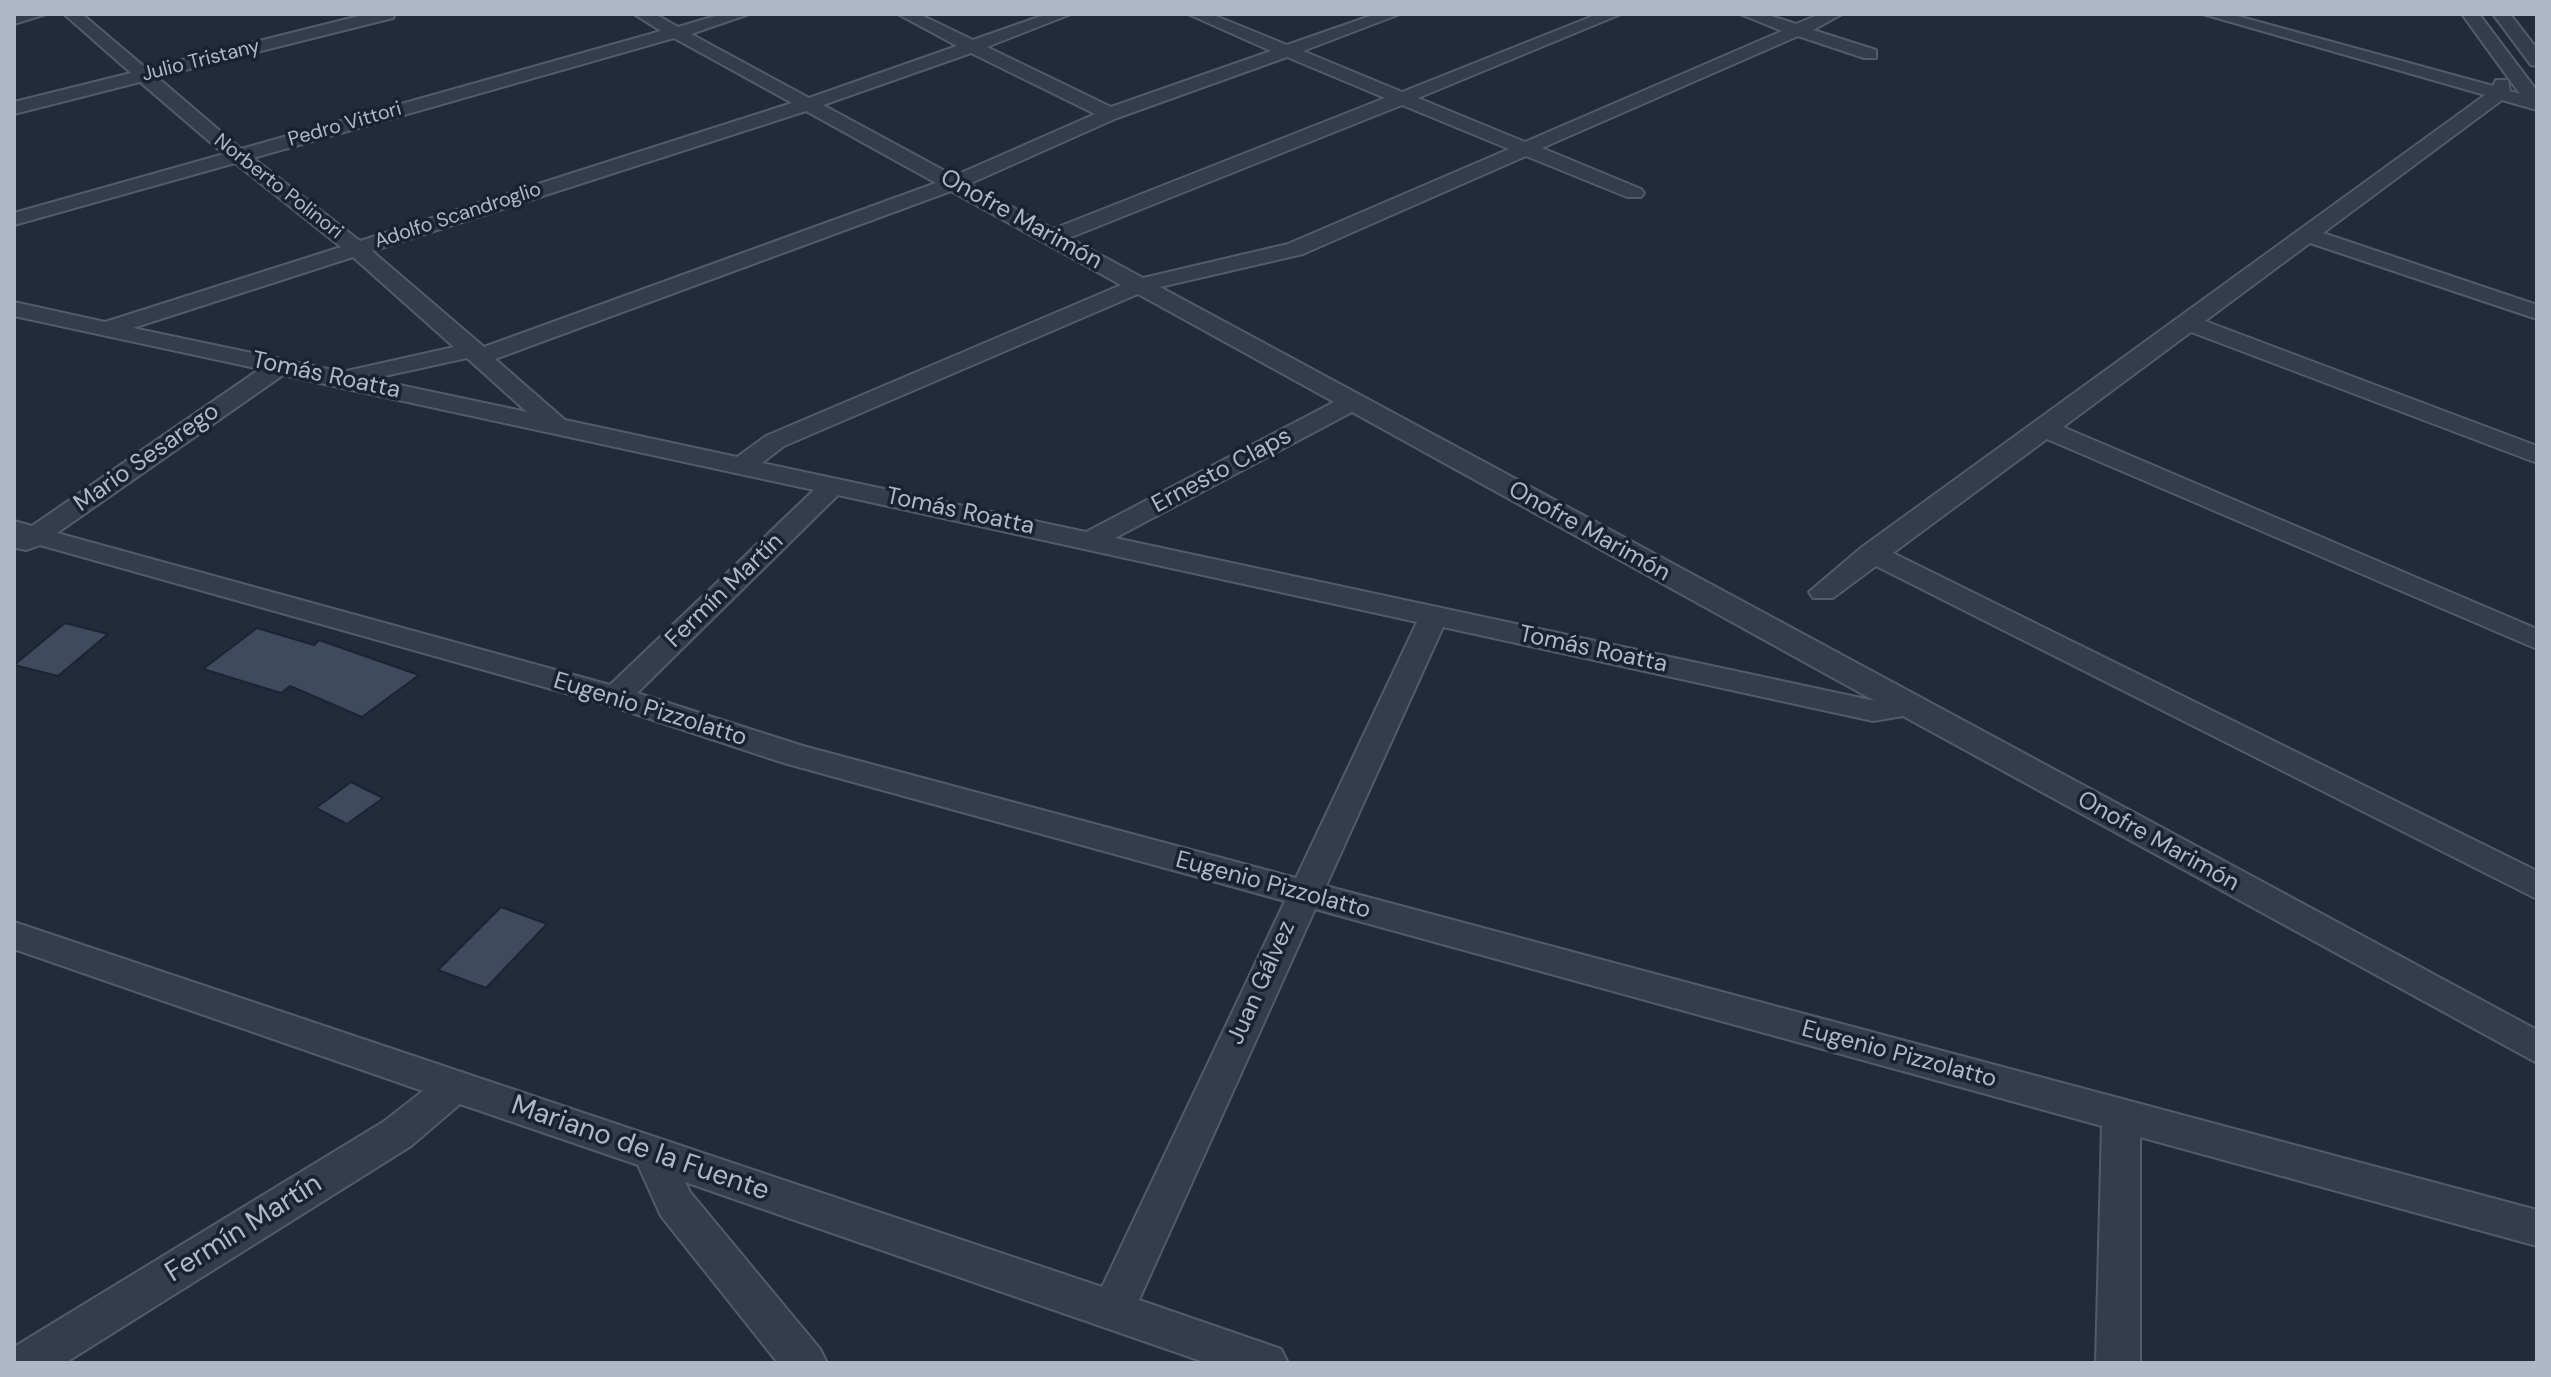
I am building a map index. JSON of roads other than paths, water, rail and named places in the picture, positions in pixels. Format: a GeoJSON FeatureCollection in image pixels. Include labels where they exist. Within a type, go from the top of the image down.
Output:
{"type":"FeatureCollection","features":[{"type":"Feature","properties":{"kind":"street"},"geometry":{"type":"LineString","coordinates":[[14,19],[38,14]]}},
{"type":"Feature","properties":{"kind":"street","name":"Norberto Polinori"},"geometry":{"type":"LineString","coordinates":[[72,14],[237,155],[356,248],[556,425]]}},
{"type":"Feature","properties":{"kind":"street","name":"Julio Tristany"},"geometry":{"type":"LineString","coordinates":[[14,108],[387,14]]}},
{"type":"Feature","properties":{"kind":"street","name":"Onofre Marimón"},"geometry":{"type":"LineString","coordinates":[[642,14],[2537,1048]]}},
{"type":"Feature","properties":{"kind":"street","name":"Pedro Vittori"},"geometry":{"type":"LineString","coordinates":[[14,219],[741,14]]}},
{"type":"Feature","properties":{"kind":"street"},"geometry":{"type":"LineString","coordinates":[[906,14],[1110,114]]}},
{"type":"Feature","properties":{"kind":"street","name":"Adolfo Scandroglio"},"geometry":{"type":"LineString","coordinates":[[107,329],[809,104],[1063,14]]}},
{"type":"Feature","properties":{"kind":"street"},"geometry":{"type":"LineString","coordinates":[[1196,14],[1634,193]]}},
{"type":"Feature","properties":{"kind":"street"},"geometry":{"type":"LineString","coordinates":[[340,379],[478,353],[954,183],[1110,114],[1392,14]]}},
{"type":"Feature","properties":{"kind":"street"},"geometry":{"type":"LineString","coordinates":[[1052,237],[1613,14]]}},
{"type":"Feature","properties":{"kind":"street"},"geometry":{"type":"LineString","coordinates":[[1748,14],[1870,54]]}},
{"type":"Feature","properties":{"kind":"street"},"geometry":{"type":"LineString","coordinates":[[741,466],[775,441],[1140,285],[1295,249],[1834,14]]}},
{"type":"Feature","properties":{"kind":"street"},"geometry":{"type":"LineString","coordinates":[[2211,14],[2502,88]]}},
{"type":"Feature","properties":{"kind":"street"},"geometry":{"type":"LineString","coordinates":[[2247,14],[2535,100]]}},
{"type":"Feature","properties":{"kind":"street"},"geometry":{"type":"LineString","coordinates":[[2470,14],[2535,100]]}},
{"type":"Feature","properties":{"kind":"street"},"geometry":{"type":"LineString","coordinates":[[2501,14],[2537,61]]}},
{"type":"Feature","properties":{"kind":"street"},"geometry":{"type":"LineString","coordinates":[[1823,592],[2308,235],[2502,88]]}},
{"type":"Feature","properties":{"kind":"street"},"geometry":{"type":"LineString","coordinates":[[2308,235],[2537,312]]}},
{"type":"Feature","properties":{"kind":"street","name":"Tomás Roatta"},"geometry":{"type":"LineString","coordinates":[[14,309],[1873,711],[1887,711],[1904,704]]}},
{"type":"Feature","properties":{"kind":"street"},"geometry":{"type":"LineString","coordinates":[[2188,323],[2537,455]]}},
{"type":"Feature","properties":{"kind":"street","name":"Mario Sesarego"},"geometry":{"type":"LineString","coordinates":[[21,538],[280,366]]}},
{"type":"Feature","properties":{"kind":"street","name":"Ernesto Claps"},"geometry":{"type":"LineString","coordinates":[[1091,540],[1353,402]]}},
{"type":"Feature","properties":{"kind":"street"},"geometry":{"type":"LineString","coordinates":[[2044,428],[2537,640]]}},
{"type":"Feature","properties":{"kind":"street","name":"Fermín Martín"},"geometry":{"type":"LineString","coordinates":[[616,697],[834,485]]}},
{"type":"Feature","properties":{"kind":"street","name":"Eugenio Pizzolatto"},"geometry":{"type":"LineString","coordinates":[[21,538],[616,697],[795,755],[2537,1228]]}},
{"type":"Feature","properties":{"kind":"street"},"geometry":{"type":"LineString","coordinates":[[1872,553],[2537,886]]}},
{"type":"Feature","properties":{"kind":"street","name":"Juan Gálvez"},"geometry":{"type":"LineString","coordinates":[[1113,1310],[1302,894],[1434,615]]}},
{"type":"Feature","properties":{"kind":"street","name":"Mariano de la Fuente"},"geometry":{"type":"LineString","coordinates":[[14,935],[1266,1363]]}},
{"type":"Feature","properties":{"kind":"street","name":"Fermín Martín"},"geometry":{"type":"LineString","coordinates":[[27,1363],[397,1134],[455,1086]]}},
{"type":"Feature","properties":{"kind":"street"},"geometry":{"type":"LineString","coordinates":[[2118,1363],[2121,1114]]}},
{"type":"Feature","properties":{"kind":"street"},"geometry":{"type":"LineString","coordinates":[[653,1154],[675,1204],[805,1363]]}}]}
